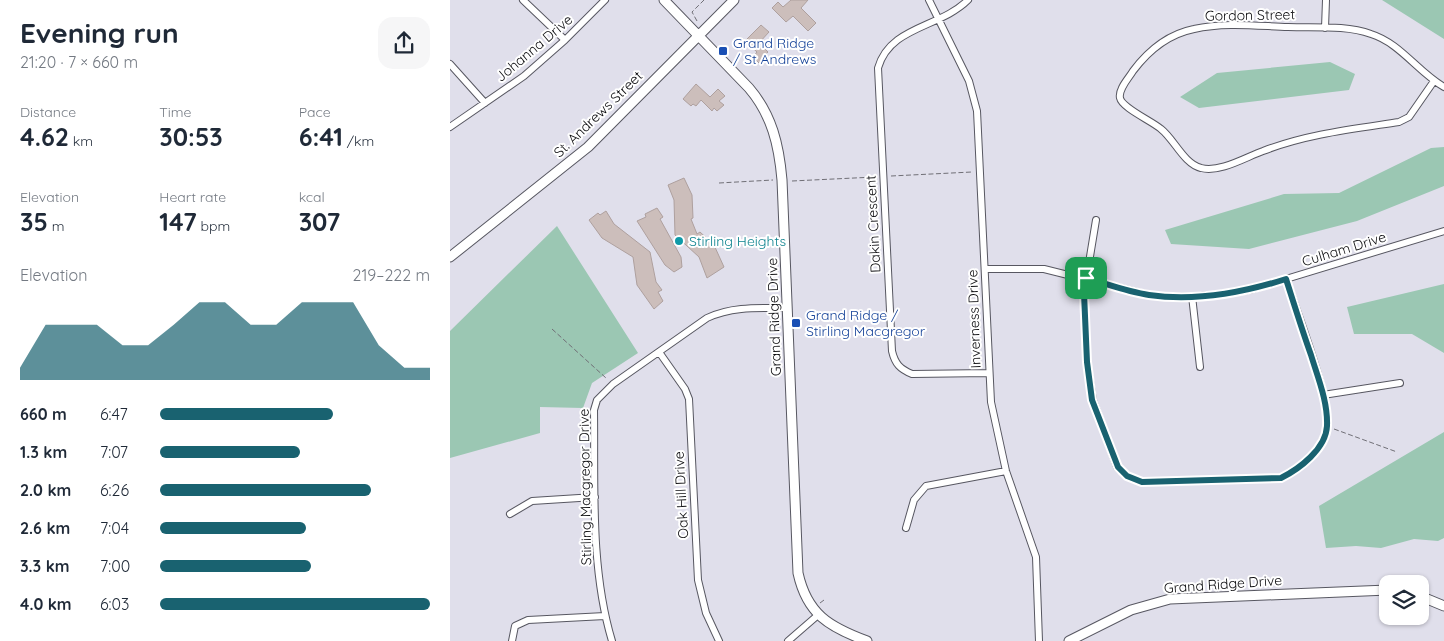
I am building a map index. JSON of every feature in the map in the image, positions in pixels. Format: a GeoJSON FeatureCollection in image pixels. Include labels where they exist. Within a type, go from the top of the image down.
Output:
{"type":"FeatureCollection","features":[{"type":"Feature","properties":{"kind":"street"},"geometry":{"type":"LineString","coordinates":[[523,0],[565,40]]}},
{"type":"Feature","properties":{"kind":"street","name":"Johanna Drive"},"geometry":{"type":"LineString","coordinates":[[450,127],[524,76],[565,40],[605,0]]}},
{"type":"Feature","properties":{"kind":"street","name":"Grand Ridge Drive"},"geometry":{"type":"LineString","coordinates":[[664,0],[759,100],[774,130],[782,180],[798,573],[808,601],[818,615],[845,633],[867,641]]}},
{"type":"Feature","properties":{"kind":"street","name":"St. Andrews Street"},"geometry":{"type":"LineString","coordinates":[[450,257],[588,147],[734,0]]}},
{"type":"Feature","properties":{"kind":"street","name":"Inverness Drive"},"geometry":{"type":"LineString","coordinates":[[929,0],[939,18],[972,93],[977,111],[991,402],[1006,471],[1036,557],[1039,641]]}},
{"type":"Feature","properties":{"kind":"street","name":"Dakin Crescent"},"geometry":{"type":"LineString","coordinates":[[968,0],[957,9],[898,38],[887,48],[878,68],[892,351],[895,361],[901,370],[912,374],[989,373]]}},
{"type":"Feature","properties":{"kind":"street"},"geometry":{"type":"LineString","coordinates":[[1325,28],[1326,0]]}},
{"type":"Feature","properties":{"kind":"street","name":"Gordon Street"},"geometry":{"type":"LineString","coordinates":[[1434,81],[1409,117],[1399,122],[1310,136],[1286,142],[1214,169],[1201,168],[1192,162],[1164,130],[1150,119],[1124,106],[1120,97],[1121,89],[1147,53],[1161,43],[1192,29],[1219,25],[1325,28],[1372,34],[1389,42],[1434,81],[1444,87]]}},
{"type":"Feature","properties":{"kind":"street"},"geometry":{"type":"LineString","coordinates":[[450,64],[485,102]]}},
{"type":"Feature","properties":{"kind":"street"},"geometry":{"type":"LineString","coordinates":[[1096,220],[1084,293],[1087,362],[1092,400],[1118,467],[1127,476],[1142,482],[1281,478],[1295,471],[1307,460],[1322,440],[1327,427],[1323,395],[1286,279]]}},
{"type":"Feature","properties":{"kind":"street","name":"Culham Drive"},"geometry":{"type":"LineString","coordinates":[[985,269],[1033,267],[1086,278],[1148,295],[1192,296],[1238,292],[1444,231]]}},
{"type":"Feature","properties":{"kind":"street"},"geometry":{"type":"LineString","coordinates":[[1192,296],[1200,367]]}},
{"type":"Feature","properties":{"kind":"street","name":"Stirling Macgregor Drive"},"geometry":{"type":"LineString","coordinates":[[612,641],[605,616],[599,579],[595,497],[594,410],[597,400],[614,384],[707,318],[721,312],[787,308]]}},
{"type":"Feature","properties":{"kind":"street","name":"Oak Hill Drive"},"geometry":{"type":"LineString","coordinates":[[659,352],[685,389],[689,399],[698,580],[706,614],[719,641]]}},
{"type":"Feature","properties":{"kind":"street"},"geometry":{"type":"LineString","coordinates":[[1323,395],[1400,383]]}},
{"type":"Feature","properties":{"kind":"street"},"geometry":{"type":"LineString","coordinates":[[906,528],[914,500],[926,486],[1006,471]]}},
{"type":"Feature","properties":{"kind":"street"},"geometry":{"type":"LineString","coordinates":[[510,514],[532,501],[595,497]]}},
{"type":"Feature","properties":{"kind":"street","name":"Grand Ridge Drive"},"geometry":{"type":"LineString","coordinates":[[1069,641],[1131,610],[1170,599],[1379,590]]}},
{"type":"Feature","properties":{"kind":"street"},"geometry":{"type":"LineString","coordinates":[[1429,600],[1444,606]]}},
{"type":"Feature","properties":{"kind":"street"},"geometry":{"type":"LineString","coordinates":[[788,641],[818,615]]}},
{"type":"Feature","properties":{"kind":"street"},"geometry":{"type":"LineString","coordinates":[[512,641],[515,626],[528,620],[605,616]]}},
{"type":"Feature","properties":{"kind":"path"},"geometry":{"type":"LineString","coordinates":[[697,21],[692,12],[704,0]]}},
{"type":"Feature","properties":{"kind":"path"},"geometry":{"type":"LineString","coordinates":[[888,176],[981,172]]}},
{"type":"Feature","properties":{"kind":"path"},"geometry":{"type":"LineString","coordinates":[[788,181],[878,177]]}},
{"type":"Feature","properties":{"kind":"path"},"geometry":{"type":"LineString","coordinates":[[719,183],[775,180]]}},
{"type":"Feature","properties":{"kind":"path"},"geometry":{"type":"LineString","coordinates":[[552,329],[606,378]]}},
{"type":"Feature","properties":{"kind":"path"},"geometry":{"type":"LineString","coordinates":[[1327,427],[1396,452]]}},
{"type":"Feature","properties":{"kind":"path"},"geometry":{"type":"LineString","coordinates":[[818,605],[824,600]]}},
{"type":"Feature","properties":{"kind":"green space"},"geometry":{"type":"Polygon","coordinates":[[[1382,0],[1444,0],[1444,39],[1382,0]]]}},
{"type":"Feature","properties":{"kind":"green space"},"geometry":{"type":"Polygon","coordinates":[[[1330,62],[1355,74],[1349,90],[1199,108],[1180,97],[1217,73],[1330,62]]]}},
{"type":"Feature","properties":{"kind":"green space"},"geometry":{"type":"Polygon","coordinates":[[[1444,147],[1444,186],[1357,221],[1249,249],[1171,244],[1165,230],[1284,194],[1339,193],[1431,148],[1444,147]]]}},
{"type":"Feature","properties":{"kind":"green space"},"geometry":{"type":"Polygon","coordinates":[[[557,226],[638,353],[592,383],[583,408],[540,407],[540,433],[450,458],[450,331],[557,226]]]}},
{"type":"Feature","properties":{"kind":"green space"},"geometry":{"type":"Polygon","coordinates":[[[1444,284],[1444,353],[1412,334],[1354,334],[1347,307],[1444,284]]]}},
{"type":"Feature","properties":{"kind":"green space"},"geometry":{"type":"Polygon","coordinates":[[[1444,432],[1444,538],[1438,541],[1414,539],[1381,548],[1356,546],[1326,548],[1319,506],[1444,432]]]}},
{"type":"Feature","properties":{"kind":"building"},"geometry":{"type":"Polygon","coordinates":[[[791,0],[808,0],[801,8],[816,23],[808,31],[793,16],[786,22],[772,8],[778,2],[783,7],[791,0]]]}},
{"type":"Feature","properties":{"kind":"building"},"geometry":{"type":"Polygon","coordinates":[[[761,25],[769,32],[759,43],[768,52],[764,56],[767,58],[761,65],[753,57],[757,52],[745,41],[761,25]]]}},
{"type":"Feature","properties":{"kind":"building"},"geometry":{"type":"Polygon","coordinates":[[[696,84],[710,97],[718,89],[725,96],[719,101],[724,105],[717,111],[714,108],[712,111],[701,100],[696,106],[693,104],[691,106],[683,99],[696,84]]]}},
{"type":"Feature","properties":{"kind":"building"},"geometry":{"type":"Polygon","coordinates":[[[684,178],[692,195],[693,218],[691,219],[697,234],[700,232],[714,245],[724,267],[707,278],[699,257],[675,235],[674,200],[668,185],[684,178]]]}},
{"type":"Feature","properties":{"kind":"building"},"geometry":{"type":"Polygon","coordinates":[[[657,208],[663,217],[660,219],[681,257],[682,267],[674,272],[665,265],[637,221],[646,217],[645,214],[657,208]]]}},
{"type":"Feature","properties":{"kind":"building"},"geometry":{"type":"Polygon","coordinates":[[[606,211],[614,224],[650,252],[656,282],[662,290],[658,292],[663,301],[654,309],[637,285],[633,257],[602,238],[589,220],[598,213],[600,215],[606,211]]]}},
{"type":"Feature","properties":{"kind":"place","name":"Grand Ridge / St Andrews"},"geometry":{"type":"Point","coordinates":[723,51]}},
{"type":"Feature","properties":{"kind":"place","name":"Stirling Heights"},"geometry":{"type":"Point","coordinates":[679,241]}},
{"type":"Feature","properties":{"kind":"place","name":"Grand Ridge / Stirling Macgregor"},"geometry":{"type":"Point","coordinates":[796,323]}},
{"type":"Feature","properties":{"kind":"route"},"geometry":{"type":"LineString","coordinates":[[1086,278],[1148,295],[1165,297],[1231,294],[1286,279],[1323,395],[1327,427],[1322,440],[1307,460],[1295,471],[1281,478],[1142,482],[1127,476],[1118,467],[1092,400],[1087,362],[1084,293],[1086,278]]}}]}
